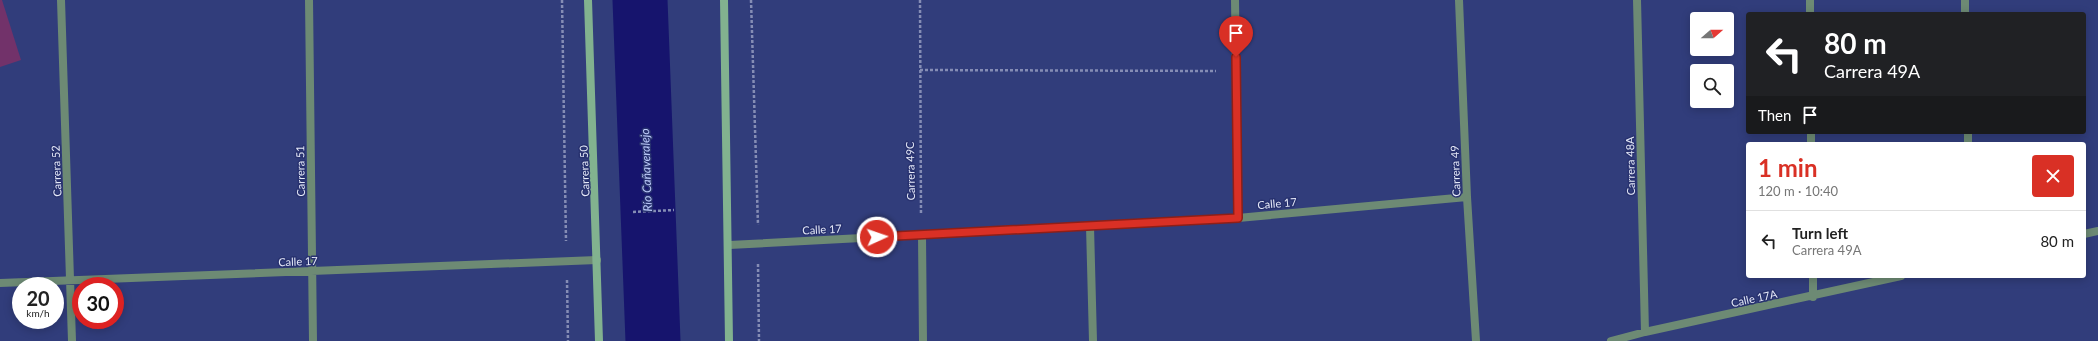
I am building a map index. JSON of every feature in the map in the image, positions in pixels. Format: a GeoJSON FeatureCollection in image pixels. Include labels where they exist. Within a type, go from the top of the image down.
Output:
{"type":"FeatureCollection","features":[{"type":"Feature","properties":{"kind":"main road","name":"Carrera 50"},"geometry":{"type":"LineString","coordinates":[[588,0],[599,341]]}},
{"type":"Feature","properties":{"kind":"main road"},"geometry":{"type":"LineString","coordinates":[[724,0],[729,245],[729,341]]}},
{"type":"Feature","properties":{"kind":"street","name":"Carrera 52"},"geometry":{"type":"LineString","coordinates":[[61,0],[72,341]]}},
{"type":"Feature","properties":{"kind":"street","name":"Carrera 51"},"geometry":{"type":"LineString","coordinates":[[309,0],[313,341]]}},
{"type":"Feature","properties":{"kind":"street"},"geometry":{"type":"LineString","coordinates":[[1235,0],[1238,218]]}},
{"type":"Feature","properties":{"kind":"street","name":"Carrera 49"},"geometry":{"type":"LineString","coordinates":[[1459,0],[1467,197],[1476,341]]}},
{"type":"Feature","properties":{"kind":"street","name":"Carrera 48A"},"geometry":{"type":"LineString","coordinates":[[1637,0],[1646,332]]}},
{"type":"Feature","properties":{"kind":"street"},"geometry":{"type":"LineString","coordinates":[[1810,0],[1810,12]]}},
{"type":"Feature","properties":{"kind":"street"},"geometry":{"type":"LineString","coordinates":[[1965,0],[1965,12]]}},
{"type":"Feature","properties":{"kind":"street","name":"Calle 17"},"geometry":{"type":"LineString","coordinates":[[729,245],[1238,218],[1467,197]]}},
{"type":"Feature","properties":{"kind":"street"},"geometry":{"type":"LineString","coordinates":[[1090,226],[1093,341]]}},
{"type":"Feature","properties":{"kind":"street"},"geometry":{"type":"LineString","coordinates":[[2086,234],[2098,231]]}},
{"type":"Feature","properties":{"kind":"street"},"geometry":{"type":"LineString","coordinates":[[922,235],[922,341]]}},
{"type":"Feature","properties":{"kind":"street","name":"Calle 17"},"geometry":{"type":"LineString","coordinates":[[0,283],[597,260]]}},
{"type":"Feature","properties":{"kind":"street"},"geometry":{"type":"LineString","coordinates":[[1813,278],[1813,297]]}},
{"type":"Feature","properties":{"kind":"street","name":"Calle 17A"},"geometry":{"type":"LineString","coordinates":[[1611,341],[1893,278]]}},
{"type":"Feature","properties":{"kind":"path"},"geometry":{"type":"LineString","coordinates":[[562,0],[568,341]]}},
{"type":"Feature","properties":{"kind":"path"},"geometry":{"type":"LineString","coordinates":[[751,0],[760,341]]}},
{"type":"Feature","properties":{"kind":"path","name":"Carrera 49C"},"geometry":{"type":"LineString","coordinates":[[920,0],[922,235]]}},
{"type":"Feature","properties":{"kind":"path"},"geometry":{"type":"LineString","coordinates":[[920,70],[1236,71]]}},
{"type":"Feature","properties":{"kind":"path"},"geometry":{"type":"LineString","coordinates":[[633,212],[674,210]]}},
{"type":"Feature","properties":{"kind":"shaded area"},"geometry":{"type":"Polygon","coordinates":[[[0,0],[2,0],[21,60],[0,67],[0,0]]]}},
{"type":"Feature","properties":{"kind":"waterway","name":"Río Cañaveralejo"},"geometry":{"type":"LineString","coordinates":[[640,0],[653,341]]}},
{"type":"Feature","properties":{"kind":"route"},"geometry":{"type":"LineString","coordinates":[[877,237],[1238,218],[1236,57]]}}]}
